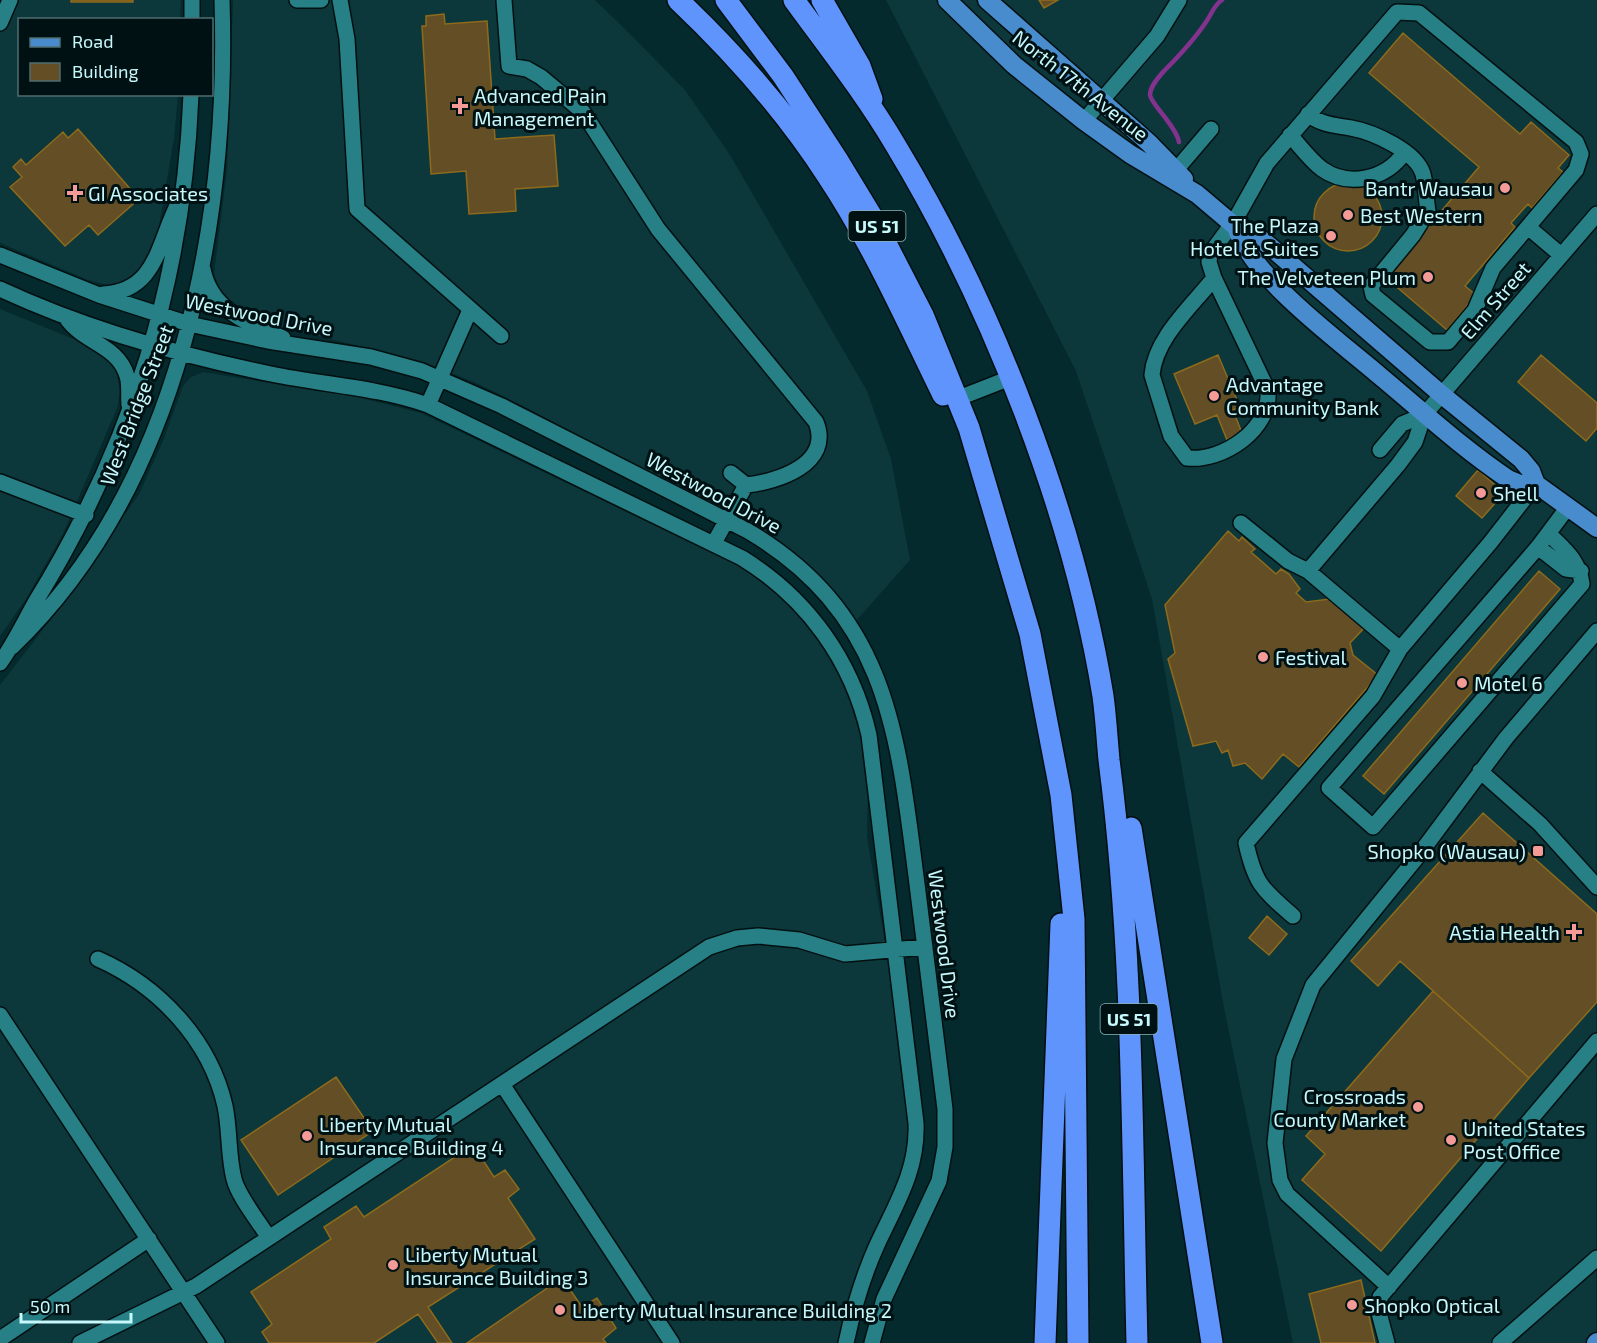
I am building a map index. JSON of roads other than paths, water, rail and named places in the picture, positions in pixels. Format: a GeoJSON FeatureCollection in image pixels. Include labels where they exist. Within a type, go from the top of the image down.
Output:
{"type":"FeatureCollection","features":[{"type":"Feature","properties":{"kind":"highway"},"geometry":{"type":"LineString","coordinates":[[678,0],[754,78],[830,178],[888,282],[984,476]]}},
{"type":"Feature","properties":{"kind":"highway","name":"US 51"},"geometry":{"type":"LineString","coordinates":[[726,0],[783,76],[874,220],[923,315],[958,398],[984,476],[1029,633],[1051,741],[1066,834],[1075,946],[1078,1343]]}},
{"type":"Feature","properties":{"kind":"highway","name":"US 51"},"geometry":{"type":"LineString","coordinates":[[794,0],[878,117],[952,249],[1010,378],[1066,541],[1102,696],[1120,842],[1126,918],[1137,1343]]}},
{"type":"Feature","properties":{"kind":"highway"},"geometry":{"type":"LineString","coordinates":[[822,0],[860,66],[878,117]]}},
{"type":"Feature","properties":{"kind":"highway"},"geometry":{"type":"LineString","coordinates":[[1102,696],[1119,747],[1212,1343]]}},
{"type":"Feature","properties":{"kind":"highway"},"geometry":{"type":"LineString","coordinates":[[1045,1343],[1061,922],[1051,741]]}},
{"type":"Feature","properties":{"kind":"main road","name":"North 17th Avenue"},"geometry":{"type":"LineString","coordinates":[[947,0],[1014,64],[1084,122],[1130,154],[1197,195],[1234,225],[1257,236],[1272,248],[1441,394],[1525,463],[1536,484],[1521,484],[1508,479],[1424,415],[1285,292],[1247,249],[1234,225]]}},
{"type":"Feature","properties":{"kind":"main road","name":"North 17th Avenue"},"geometry":{"type":"LineString","coordinates":[[987,0],[1143,137],[1197,195]]}},
{"type":"Feature","properties":{"kind":"main road"},"geometry":{"type":"LineString","coordinates":[[1536,484],[1597,528]]}},
{"type":"Feature","properties":{"kind":"street"},"geometry":{"type":"LineString","coordinates":[[0,23],[10,0]]}},
{"type":"Feature","properties":{"kind":"street"},"geometry":{"type":"LineString","coordinates":[[192,0],[192,18]]}},
{"type":"Feature","properties":{"kind":"street","name":"West Bridge Street"},"geometry":{"type":"LineString","coordinates":[[0,663],[72,580],[119,507],[141,461],[180,353],[203,265],[216,175],[222,0]]}},
{"type":"Feature","properties":{"kind":"street"},"geometry":{"type":"LineString","coordinates":[[297,0],[321,0]]}},
{"type":"Feature","properties":{"kind":"street"},"geometry":{"type":"LineString","coordinates":[[340,0],[349,57],[357,209],[501,336]]}},
{"type":"Feature","properties":{"kind":"street"},"geometry":{"type":"LineString","coordinates":[[504,0],[509,66],[527,69],[541,77],[583,112],[658,229],[816,422],[818,434],[815,450],[801,467],[779,478],[746,485],[714,543]]}},
{"type":"Feature","properties":{"kind":"street"},"geometry":{"type":"LineString","coordinates":[[1084,122],[1157,36],[1179,0]]}},
{"type":"Feature","properties":{"kind":"street"},"geometry":{"type":"LineString","coordinates":[[1214,278],[1170,333],[1153,365],[1152,375],[1171,436],[1187,458],[1236,447],[1254,429],[1269,401],[1268,391],[1214,278],[1209,262],[1210,254],[1234,225],[1268,162],[1308,114],[1397,12],[1419,13],[1576,142],[1581,154],[1576,170],[1493,268],[1475,310],[1448,342],[1430,342],[1373,295],[1371,286],[1413,235],[1428,211],[1423,172],[1404,153],[1372,134],[1323,124],[1308,114]]}},
{"type":"Feature","properties":{"kind":"street","name":"West Bridge Street"},"geometry":{"type":"LineString","coordinates":[[12,647],[86,515],[130,413],[153,345],[176,243],[184,192],[191,96]]}},
{"type":"Feature","properties":{"kind":"street"},"geometry":{"type":"LineString","coordinates":[[1176,170],[1211,129]]}},
{"type":"Feature","properties":{"kind":"street"},"geometry":{"type":"LineString","coordinates":[[1290,135],[1320,167],[1348,179],[1376,175],[1396,162],[1404,153]]}},
{"type":"Feature","properties":{"kind":"street"},"geometry":{"type":"LineString","coordinates":[[99,295],[130,288],[149,271],[157,256],[167,223],[184,192]]}},
{"type":"Feature","properties":{"kind":"street","name":"Elm Street"},"geometry":{"type":"LineString","coordinates":[[1424,415],[1597,214]]}},
{"type":"Feature","properties":{"kind":"street"},"geometry":{"type":"LineString","coordinates":[[1528,227],[1561,255]]}},
{"type":"Feature","properties":{"kind":"street","name":"Westwood Drive"},"geometry":{"type":"LineString","coordinates":[[0,255],[99,295],[189,324],[384,360],[440,378],[502,406],[727,520],[776,548],[813,582],[846,622],[875,672],[897,741],[945,1109],[944,1155],[934,1193],[892,1280],[877,1318],[872,1343]]}},
{"type":"Feature","properties":{"kind":"street"},"geometry":{"type":"LineString","coordinates":[[203,265],[209,288],[230,313],[299,345]]}},
{"type":"Feature","properties":{"kind":"street"},"geometry":{"type":"LineString","coordinates":[[0,289],[66,316],[180,353],[272,374],[376,390],[428,405],[714,543],[761,569],[796,600],[825,633],[847,670],[861,704],[869,735],[917,1139],[908,1184],[876,1247],[853,1310],[846,1343]]}},
{"type":"Feature","properties":{"kind":"street"},"geometry":{"type":"LineString","coordinates":[[428,405],[470,310]]}},
{"type":"Feature","properties":{"kind":"street"},"geometry":{"type":"LineString","coordinates":[[66,316],[79,332],[109,349],[122,364],[128,381],[130,413]]}},
{"type":"Feature","properties":{"kind":"street"},"geometry":{"type":"LineString","coordinates":[[958,398],[1010,378]]}},
{"type":"Feature","properties":{"kind":"street"},"geometry":{"type":"LineString","coordinates":[[1380,450],[1402,424],[1424,415]]}},
{"type":"Feature","properties":{"kind":"street"},"geometry":{"type":"LineString","coordinates":[[1308,571],[1398,465],[1419,435],[1424,415]]}},
{"type":"Feature","properties":{"kind":"street"},"geometry":{"type":"LineString","coordinates":[[731,473],[746,485]]}},
{"type":"Feature","properties":{"kind":"street"},"geometry":{"type":"LineString","coordinates":[[0,482],[86,515]]}},
{"type":"Feature","properties":{"kind":"street"},"geometry":{"type":"LineString","coordinates":[[1293,916],[1258,884],[1252,874],[1246,843],[1373,696],[1400,649],[1490,543],[1536,484]]}},
{"type":"Feature","properties":{"kind":"street"},"geometry":{"type":"LineString","coordinates":[[1548,534],[1574,558],[1581,571],[1582,584],[1373,827],[1329,788],[1538,547],[1568,507]]}},
{"type":"Feature","properties":{"kind":"street"},"geometry":{"type":"LineString","coordinates":[[1241,523],[1288,561],[1308,571],[1400,649]]}},
{"type":"Feature","properties":{"kind":"street"},"geometry":{"type":"LineString","coordinates":[[1538,547],[1566,569],[1581,571]]}},
{"type":"Feature","properties":{"kind":"street"},"geometry":{"type":"LineString","coordinates":[[1389,1287],[1287,1194],[1280,1180],[1275,1143],[1284,1059],[1313,985],[1418,856],[1480,771],[1597,631]]}},
{"type":"Feature","properties":{"kind":"street"},"geometry":{"type":"LineString","coordinates":[[1480,771],[1546,830],[1567,856],[1597,886]]}},
{"type":"Feature","properties":{"kind":"street"},"geometry":{"type":"LineString","coordinates":[[80,1343],[184,1292],[502,1084],[685,960],[722,942],[746,937],[775,936],[845,954],[925,947]]}},
{"type":"Feature","properties":{"kind":"street"},"geometry":{"type":"LineString","coordinates":[[98,959],[120,969],[148,990],[195,1036],[222,1096],[234,1180],[269,1238]]}},
{"type":"Feature","properties":{"kind":"street"},"geometry":{"type":"LineString","coordinates":[[0,1015],[217,1343]]}},
{"type":"Feature","properties":{"kind":"street"},"geometry":{"type":"LineString","coordinates":[[1387,1343],[1379,1312],[1380,1297],[1597,1041]]}},
{"type":"Feature","properties":{"kind":"street"},"geometry":{"type":"LineString","coordinates":[[502,1084],[672,1343]]}},
{"type":"Feature","properties":{"kind":"street"},"geometry":{"type":"LineString","coordinates":[[0,1339],[149,1239]]}},
{"type":"Feature","properties":{"kind":"street"},"geometry":{"type":"LineString","coordinates":[[1500,1343],[1597,1258]]}},
{"type":"Feature","properties":{"kind":"waterway"},"geometry":{"type":"LineString","coordinates":[[1179,142],[1173,129],[1151,99],[1150,92],[1157,79],[1191,41],[1222,0]]}},
{"type":"Feature","properties":{"kind":"place","name":"Advanced Pain Management"},"geometry":{"type":"Point","coordinates":[460,106]}},
{"type":"Feature","properties":{"kind":"place","name":"Bantr Wausau"},"geometry":{"type":"Point","coordinates":[1505,188]}},
{"type":"Feature","properties":{"kind":"place","name":"GI Associates"},"geometry":{"type":"Point","coordinates":[75,193]}},
{"type":"Feature","properties":{"kind":"place","name":"Best Western"},"geometry":{"type":"Point","coordinates":[1348,215]}},
{"type":"Feature","properties":{"kind":"place","name":"The Plaza Hotel & Suites"},"geometry":{"type":"Point","coordinates":[1331,236]}},
{"type":"Feature","properties":{"kind":"place","name":"The Velveteen Plum"},"geometry":{"type":"Point","coordinates":[1428,277]}},
{"type":"Feature","properties":{"kind":"place","name":"Advantage Community Bank"},"geometry":{"type":"Point","coordinates":[1214,396]}},
{"type":"Feature","properties":{"kind":"place","name":"Shell"},"geometry":{"type":"Point","coordinates":[1481,493]}},
{"type":"Feature","properties":{"kind":"place","name":"Festival"},"geometry":{"type":"Point","coordinates":[1263,657]}},
{"type":"Feature","properties":{"kind":"place","name":"Motel 6"},"geometry":{"type":"Point","coordinates":[1462,683]}},
{"type":"Feature","properties":{"kind":"place","name":"Shopko (Wausau)"},"geometry":{"type":"Point","coordinates":[1538,851]}},
{"type":"Feature","properties":{"kind":"place","name":"Astia Health"},"geometry":{"type":"Point","coordinates":[1574,932]}},
{"type":"Feature","properties":{"kind":"place","name":"Crossroads County Market"},"geometry":{"type":"Point","coordinates":[1418,1107]}},
{"type":"Feature","properties":{"kind":"place","name":"Liberty Mutual Insurance Building 4"},"geometry":{"type":"Point","coordinates":[307,1136]}},
{"type":"Feature","properties":{"kind":"place","name":"United States Post Office"},"geometry":{"type":"Point","coordinates":[1451,1140]}},
{"type":"Feature","properties":{"kind":"place","name":"Liberty Mutual Insurance Building 3"},"geometry":{"type":"Point","coordinates":[393,1265]}},
{"type":"Feature","properties":{"kind":"place","name":"Shopko Optical"},"geometry":{"type":"Point","coordinates":[1352,1305]}},
{"type":"Feature","properties":{"kind":"place","name":"Liberty Mutual Insurance Building 2"},"geometry":{"type":"Point","coordinates":[560,1310]}}]}
